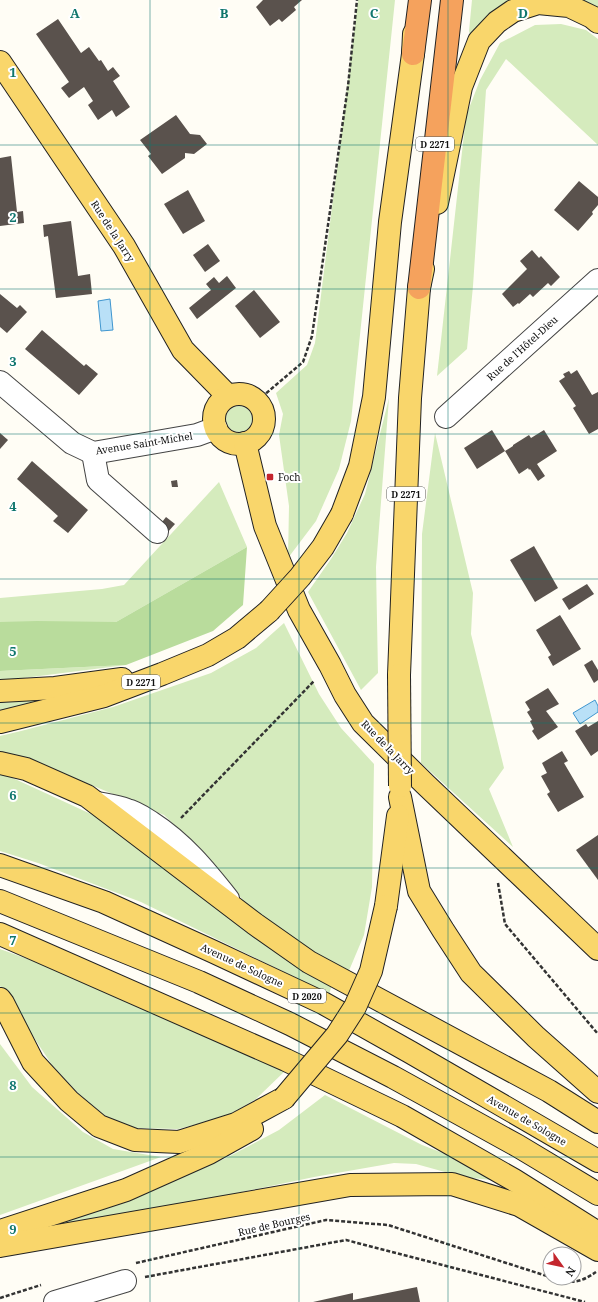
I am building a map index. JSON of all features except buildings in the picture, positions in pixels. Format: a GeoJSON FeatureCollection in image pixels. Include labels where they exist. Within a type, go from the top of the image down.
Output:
{"type":"FeatureCollection","features":[{"type":"Feature","properties":{"kind":"highway","name":"D 2271"},"geometry":{"type":"LineString","coordinates":[[413,54],[420,0]]}},
{"type":"Feature","properties":{"kind":"highway","name":"D 2271"},"geometry":{"type":"LineString","coordinates":[[419,288],[452,0]]}},
{"type":"Feature","properties":{"kind":"main road"},"geometry":{"type":"LineString","coordinates":[[413,54],[415,0]]}},
{"type":"Feature","properties":{"kind":"main road"},"geometry":{"type":"LineString","coordinates":[[419,288],[461,88],[479,41],[497,22],[513,11],[538,3],[569,6],[592,17],[598,22]]}},
{"type":"Feature","properties":{"kind":"main road","name":"D 2271"},"geometry":{"type":"LineString","coordinates":[[0,722],[104,696],[208,655],[237,638],[269,611],[300,577],[323,547],[342,514],[360,466],[374,397],[390,222],[413,54]]}},
{"type":"Feature","properties":{"kind":"main road","name":"Rue de la Jarry"},"geometry":{"type":"LineString","coordinates":[[0,62],[124,246],[183,350],[228,396]]}},
{"type":"Feature","properties":{"kind":"main road","name":"D 2271"},"geometry":{"type":"LineString","coordinates":[[284,1098],[336,1035],[355,1007],[371,971],[386,906],[400,791],[399,675],[410,398],[419,288]]}},
{"type":"Feature","properties":{"kind":"main road"},"geometry":{"type":"LineString","coordinates":[[239,393],[257,400],[265,417],[263,428],[250,442],[232,443],[218,434],[214,417],[220,402],[230,395],[239,393]]}},
{"type":"Feature","properties":{"kind":"main road","name":"Rue de la Jarry"},"geometry":{"type":"LineString","coordinates":[[245,443],[265,526],[299,610],[345,695],[367,727],[424,784],[598,948]]}},
{"type":"Feature","properties":{"kind":"main road"},"geometry":{"type":"LineString","coordinates":[[0,691],[55,688],[162,674]]}},
{"type":"Feature","properties":{"kind":"main road"},"geometry":{"type":"LineString","coordinates":[[0,763],[26,769],[87,796],[236,910],[309,962],[549,1091],[598,1122]]}},
{"type":"Feature","properties":{"kind":"main road"},"geometry":{"type":"LineString","coordinates":[[400,791],[419,891],[443,930],[471,972],[536,1037],[598,1092]]}},
{"type":"Feature","properties":{"kind":"main road","name":"Avenue de Sologne"},"geometry":{"type":"LineString","coordinates":[[0,865],[104,902],[323,1003],[598,1161]]}},
{"type":"Feature","properties":{"kind":"main road"},"geometry":{"type":"LineString","coordinates":[[0,901],[199,982],[290,1024],[393,1077],[518,1146],[598,1194]]}},
{"type":"Feature","properties":{"kind":"main road"},"geometry":{"type":"LineString","coordinates":[[0,934],[286,1060],[402,1116],[514,1180],[598,1233]]}},
{"type":"Feature","properties":{"kind":"main road"},"geometry":{"type":"LineString","coordinates":[[0,999],[33,1062],[69,1101],[99,1126],[135,1140],[179,1142],[236,1124],[284,1098]]}},
{"type":"Feature","properties":{"kind":"main road"},"geometry":{"type":"LineString","coordinates":[[0,1231],[126,1190],[209,1153],[258,1126],[284,1098]]}},
{"type":"Feature","properties":{"kind":"main road"},"geometry":{"type":"LineString","coordinates":[[0,1246],[350,1185],[452,1184],[519,1206],[598,1250]]}},
{"type":"Feature","properties":{"kind":"street","name":"Rue de l'Hôtel-Dieu"},"geometry":{"type":"LineString","coordinates":[[446,416],[598,280]]}},
{"type":"Feature","properties":{"kind":"street","name":"Avenue Saint-Michel"},"geometry":{"type":"LineString","coordinates":[[0,382],[72,444],[93,453],[197,435],[216,428]]}},
{"type":"Feature","properties":{"kind":"street"},"geometry":{"type":"LineString","coordinates":[[93,453],[98,480],[157,532]]}},
{"type":"Feature","properties":{"kind":"street"},"geometry":{"type":"LineString","coordinates":[[97,803],[128,810],[142,816],[166,833],[186,849],[207,872],[236,910]]}},
{"type":"Feature","properties":{"kind":"street"},"geometry":{"type":"LineString","coordinates":[[51,1293],[129,1272]]}},
{"type":"Feature","properties":{"kind":"path"},"geometry":{"type":"LineString","coordinates":[[257,400],[303,362],[312,336],[348,86],[357,0]]}},
{"type":"Feature","properties":{"kind":"path"},"geometry":{"type":"LineString","coordinates":[[166,833],[330,665]]}},
{"type":"Feature","properties":{"kind":"path"},"geometry":{"type":"LineString","coordinates":[[492,848],[505,924],[598,1034]]}},
{"type":"Feature","properties":{"kind":"path","name":"Rue de Bourges"},"geometry":{"type":"LineString","coordinates":[[129,1272],[326,1220],[388,1225],[542,1274]]}},
{"type":"Feature","properties":{"kind":"path"},"geometry":{"type":"LineString","coordinates":[[129,1272],[346,1240],[584,1302]]}},
{"type":"Feature","properties":{"kind":"path"},"geometry":{"type":"LineString","coordinates":[[582,1280],[586,1279],[598,1270]]}},
{"type":"Feature","properties":{"kind":"path"},"geometry":{"type":"LineString","coordinates":[[0,1298],[32,1287],[51,1293]]}},
{"type":"Feature","properties":{"kind":"green space"},"geometry":{"type":"Polygon","coordinates":[[[358,0],[395,0],[351,421],[339,469],[316,521],[288,558],[289,506],[279,435],[283,414],[276,393],[307,365],[315,343],[358,0]]]}},
{"type":"Feature","properties":{"kind":"green space"},"geometry":{"type":"Polygon","coordinates":[[[472,0],[516,0],[471,39],[469,31],[472,0]]]}},
{"type":"Feature","properties":{"kind":"green space"},"geometry":{"type":"Polygon","coordinates":[[[578,0],[598,0],[598,11],[578,0]]]}},
{"type":"Feature","properties":{"kind":"green space"},"geometry":{"type":"Polygon","coordinates":[[[561,24],[586,30],[598,39],[598,145],[506,59],[486,90],[473,286],[467,349],[437,376],[466,116],[480,80],[500,43],[535,25],[561,24]]]}},
{"type":"Feature","properties":{"kind":"green space"},"geometry":{"type":"Polygon","coordinates":[[[389,398],[376,567],[378,673],[361,690],[308,592],[347,533],[365,494],[389,398]]]}},
{"type":"Feature","properties":{"kind":"green space"},"geometry":{"type":"Polygon","coordinates":[[[239,406],[248,410],[252,419],[248,428],[239,432],[230,428],[226,419],[230,410],[239,406]]]}},
{"type":"Feature","properties":{"kind":"green space"},"geometry":{"type":"Polygon","coordinates":[[[435,433],[473,593],[471,634],[504,768],[489,789],[513,847],[421,763],[422,534],[435,433]]]}},
{"type":"Feature","properties":{"kind":"green space"},"geometry":{"type":"Polygon","coordinates":[[[219,482],[247,547],[116,622],[0,624],[0,598],[102,589],[124,585],[219,482]]]}},
{"type":"Feature","properties":{"kind":"green space"},"geometry":{"type":"Polygon","coordinates":[[[247,547],[243,605],[213,631],[126,665],[0,671],[0,622],[116,622],[247,547]]]}},
{"type":"Feature","properties":{"kind":"green space"},"geometry":{"type":"Polygon","coordinates":[[[284,623],[319,694],[341,728],[374,764],[372,887],[364,935],[348,973],[259,919],[209,860],[164,815],[28,759],[0,754],[0,736],[113,707],[211,673],[256,648],[284,623]]]}},
{"type":"Feature","properties":{"kind":"green space"},"geometry":{"type":"Polygon","coordinates":[[[126,665],[0,681],[0,671],[126,665]]]}},
{"type":"Feature","properties":{"kind":"green space"},"geometry":{"type":"Polygon","coordinates":[[[70,694],[0,715],[0,699],[70,694]]]}},
{"type":"Feature","properties":{"kind":"green space"},"geometry":{"type":"Polygon","coordinates":[[[0,773],[104,820],[332,985],[329,994],[141,902],[38,863],[0,851],[0,773]]]}},
{"type":"Feature","properties":{"kind":"green space"},"geometry":{"type":"Polygon","coordinates":[[[0,949],[72,975],[286,1070],[256,1099],[225,1117],[178,1129],[134,1128],[108,1118],[79,1094],[52,1065],[0,986],[0,949]]]}},
{"type":"Feature","properties":{"kind":"green space"},"geometry":{"type":"Polygon","coordinates":[[[0,1044],[32,1087],[83,1132],[113,1149],[161,1157],[0,1215],[0,1044]]]}},
{"type":"Feature","properties":{"kind":"green space"},"geometry":{"type":"Polygon","coordinates":[[[325,1095],[422,1145],[456,1158],[491,1180],[463,1177],[416,1164],[394,1163],[314,1177],[30,1236],[13,1235],[185,1176],[226,1158],[279,1130],[325,1095]]]}},
{"type":"Feature","properties":{"kind":"water"},"geometry":{"type":"Polygon","coordinates":[[[110,299],[113,330],[101,331],[98,301],[110,299]]]}},
{"type":"Feature","properties":{"kind":"water"},"geometry":{"type":"Polygon","coordinates":[[[595,700],[598,706],[598,712],[580,724],[573,713],[595,700]]]}},
{"type":"Feature","properties":{"kind":"place","name":"Foch"},"geometry":{"type":"Point","coordinates":[270,477]}}]}
